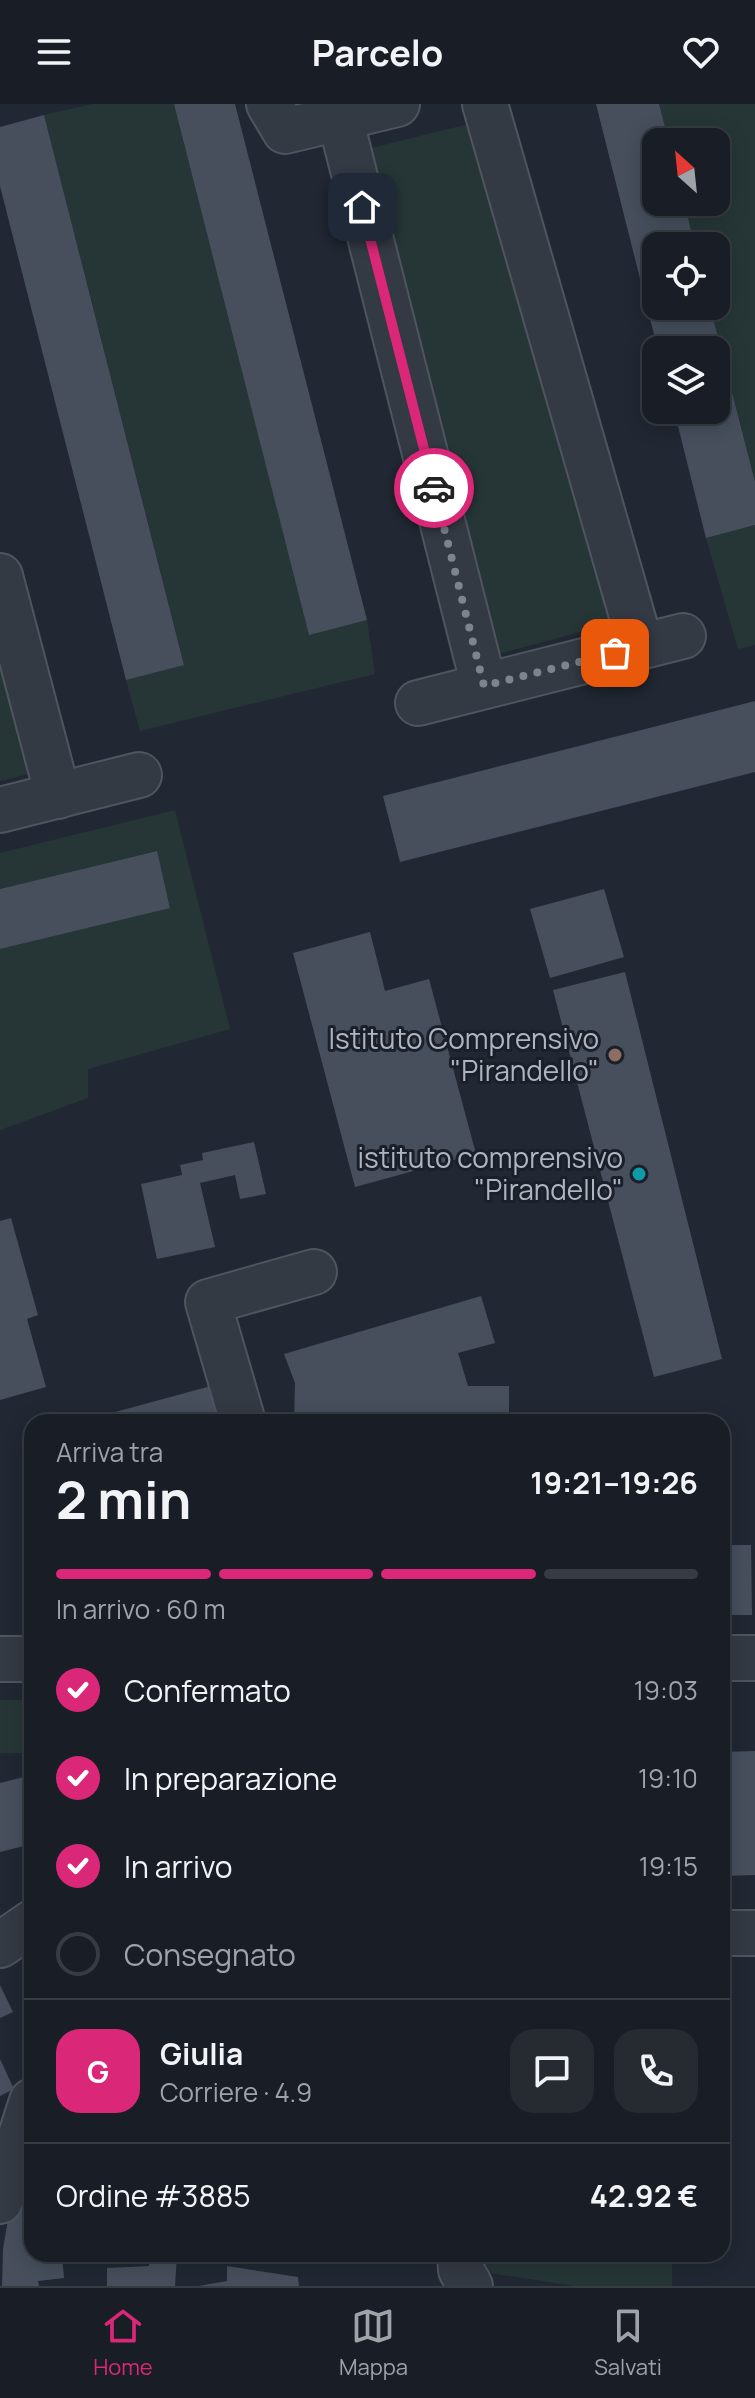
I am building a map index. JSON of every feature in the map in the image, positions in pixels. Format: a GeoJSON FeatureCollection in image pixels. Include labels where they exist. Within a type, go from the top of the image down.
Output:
{"type":"FeatureCollection","features":[{"type":"Feature","properties":{"kind":"street"},"geometry":{"type":"LineString","coordinates":[[269,104],[285,131],[397,104]]}},
{"type":"Feature","properties":{"kind":"street"},"geometry":{"type":"LineString","coordinates":[[485,104],[641,647]]}},
{"type":"Feature","properties":{"kind":"street"},"geometry":{"type":"LineString","coordinates":[[340,118],[484,686]]}},
{"type":"Feature","properties":{"kind":"street"},"geometry":{"type":"LineString","coordinates":[[0,576],[58,796]]}},
{"type":"Feature","properties":{"kind":"street"},"geometry":{"type":"LineString","coordinates":[[418,703],[683,636]]}},
{"type":"Feature","properties":{"kind":"street"},"geometry":{"type":"LineString","coordinates":[[0,810],[139,775]]}},
{"type":"Feature","properties":{"kind":"street"},"geometry":{"type":"LineString","coordinates":[[241,1414],[208,1302],[314,1272]]}},
{"type":"Feature","properties":{"kind":"street"},"geometry":{"type":"LineString","coordinates":[[730,1658],[755,1658]]}},
{"type":"Feature","properties":{"kind":"street"},"geometry":{"type":"LineString","coordinates":[[0,1659],[24,1659]]}},
{"type":"Feature","properties":{"kind":"street"},"geometry":{"type":"LineString","coordinates":[[0,1945],[24,1928]]}},
{"type":"Feature","properties":{"kind":"street"},"geometry":{"type":"LineString","coordinates":[[730,1933],[755,1933]]}},
{"type":"Feature","properties":{"kind":"street"},"geometry":{"type":"LineString","coordinates":[[0,2201],[24,2134]]}},
{"type":"Feature","properties":{"kind":"street"},"geometry":{"type":"LineString","coordinates":[[460,2262],[461,2270],[470,2286]]}},
{"type":"Feature","properties":{"kind":"shaded area"},"geometry":{"type":"Polygon","coordinates":[[[92,104],[174,104],[309,634],[367,620],[375,674],[140,731],[126,680],[184,664],[44,115],[92,104]]]}},
{"type":"Feature","properties":{"kind":"shaded area"},"geometry":{"type":"Polygon","coordinates":[[[659,104],[755,104],[755,482],[730,384],[730,336],[718,336],[714,320],[730,320],[730,232],[692,232],[688,216],[730,216],[730,128],[665,128],[659,104]]]}},
{"type":"Feature","properties":{"kind":"shaded area"},"geometry":{"type":"Polygon","coordinates":[[[481,121],[613,623],[495,655],[363,150],[481,121]]]}},
{"type":"Feature","properties":{"kind":"shaded area"},"geometry":{"type":"Polygon","coordinates":[[[755,525],[755,645],[738,649],[706,538],[755,525]]]}},
{"type":"Feature","properties":{"kind":"shaded area"},"geometry":{"type":"Polygon","coordinates":[[[0,645],[33,773],[0,781],[0,645]]]}},
{"type":"Feature","properties":{"kind":"shaded area"},"geometry":{"type":"Polygon","coordinates":[[[175,810],[230,1029],[88,1069],[88,1098],[0,1130],[0,949],[170,907],[156,851],[0,889],[0,853],[175,810]]]}},
{"type":"Feature","properties":{"kind":"shaded area"},"geometry":{"type":"Polygon","coordinates":[[[0,1700],[24,1700],[24,1753],[0,1753],[0,1700]]]}},
{"type":"Feature","properties":{"kind":"shaded area"},"geometry":{"type":"Polygon","coordinates":[[[482,2262],[672,2262],[672,2286],[574,2286],[483,2272],[482,2262]]]}},
{"type":"Feature","properties":{"kind":"building"},"geometry":{"type":"Polygon","coordinates":[[[174,104],[235,104],[367,620],[309,635],[174,104]]]}},
{"type":"Feature","properties":{"kind":"building"},"geometry":{"type":"Polygon","coordinates":[[[596,104],[659,104],[665,128],[642,128],[642,216],[688,216],[692,232],[642,232],[642,287],[596,104]]]}},
{"type":"Feature","properties":{"kind":"building"},"geometry":{"type":"Polygon","coordinates":[[[44,115],[184,665],[126,680],[0,186],[0,127],[44,115]]]}},
{"type":"Feature","properties":{"kind":"building"},"geometry":{"type":"Polygon","coordinates":[[[650,320],[714,320],[718,336],[654,336],[650,320]]]}},
{"type":"Feature","properties":{"kind":"building"},"geometry":{"type":"Polygon","coordinates":[[[730,384],[755,482],[755,525],[706,538],[678,424],[730,424],[730,384]]]}},
{"type":"Feature","properties":{"kind":"building"},"geometry":{"type":"Polygon","coordinates":[[[755,701],[755,772],[400,862],[383,796],[755,701]]]}},
{"type":"Feature","properties":{"kind":"building"},"geometry":{"type":"Polygon","coordinates":[[[157,851],[170,908],[0,949],[0,889],[157,851]]]}},
{"type":"Feature","properties":{"kind":"building"},"geometry":{"type":"Polygon","coordinates":[[[604,889],[624,957],[550,978],[530,909],[604,889]]]}},
{"type":"Feature","properties":{"kind":"building"},"geometry":{"type":"Polygon","coordinates":[[[370,932],[385,991],[429,979],[476,1154],[355,1187],[293,953],[370,932]]]}},
{"type":"Feature","properties":{"kind":"building","name":"istituto comprensivo \"Pirandello\""},"geometry":{"type":"Polygon","coordinates":[[[625,972],[722,1359],[654,1377],[553,990],[625,972]]]}},
{"type":"Feature","properties":{"kind":"building"},"geometry":{"type":"Polygon","coordinates":[[[254,1142],[266,1194],[240,1199],[235,1175],[200,1183],[215,1247],[157,1259],[141,1184],[182,1175],[180,1165],[203,1160],[202,1153],[254,1142]]]}},
{"type":"Feature","properties":{"kind":"building"},"geometry":{"type":"Polygon","coordinates":[[[11,1218],[38,1315],[27,1319],[46,1387],[0,1400],[0,1221],[11,1218]]]}},
{"type":"Feature","properties":{"kind":"building"},"geometry":{"type":"Polygon","coordinates":[[[481,1296],[495,1343],[458,1353],[468,1386],[509,1386],[509,1414],[294,1414],[295,1383],[284,1354],[481,1296]]]}},
{"type":"Feature","properties":{"kind":"building"},"geometry":{"type":"Polygon","coordinates":[[[222,1383],[231,1414],[108,1414],[222,1383]]]}},
{"type":"Feature","properties":{"kind":"building"},"geometry":{"type":"Polygon","coordinates":[[[730,1545],[751,1545],[752,1615],[730,1615],[730,1545]]]}},
{"type":"Feature","properties":{"kind":"building"},"geometry":{"type":"Polygon","coordinates":[[[755,1751],[755,1875],[730,1876],[730,1752],[755,1751]]]}},
{"type":"Feature","properties":{"kind":"building"},"geometry":{"type":"Polygon","coordinates":[[[24,1777],[24,1846],[0,1852],[0,1783],[24,1777]]]}},
{"type":"Feature","properties":{"kind":"building"},"geometry":{"type":"Polygon","coordinates":[[[0,1985],[13,2012],[0,2018],[0,1985]]]}},
{"type":"Feature","properties":{"kind":"building"},"geometry":{"type":"Polygon","coordinates":[[[0,2059],[14,2089],[0,2096],[0,2059]]]}},
{"type":"Feature","properties":{"kind":"building"},"geometry":{"type":"Polygon","coordinates":[[[24,2154],[24,2262],[63,2262],[64,2278],[38,2281],[39,2286],[2,2286],[3,2249],[15,2178],[24,2154]]]}},
{"type":"Feature","properties":{"kind":"building"},"geometry":{"type":"Polygon","coordinates":[[[149,2262],[176,2262],[175,2286],[107,2286],[107,2268],[149,2266],[149,2262]]]}},
{"type":"Feature","properties":{"kind":"building"},"geometry":{"type":"Polygon","coordinates":[[[227,2266],[298,2277],[299,2286],[199,2286],[227,2281],[227,2266]]]}},
{"type":"Feature","properties":{"kind":"way so far"},"geometry":{"type":"LineString","coordinates":[[434,488],[484,686],[615,653]]}},
{"type":"Feature","properties":{"kind":"place","name":"Istituto Comprensivo \"Pirandello\""},"geometry":{"type":"Point","coordinates":[615,1055]}},
{"type":"Feature","properties":{"kind":"place","name":"istituto comprensivo \"Pirandello\""},"geometry":{"type":"Point","coordinates":[639,1174]}},
{"type":"Feature","properties":{"kind":"route"},"geometry":{"type":"LineString","coordinates":[[362,207],[434,488]]}}]}
